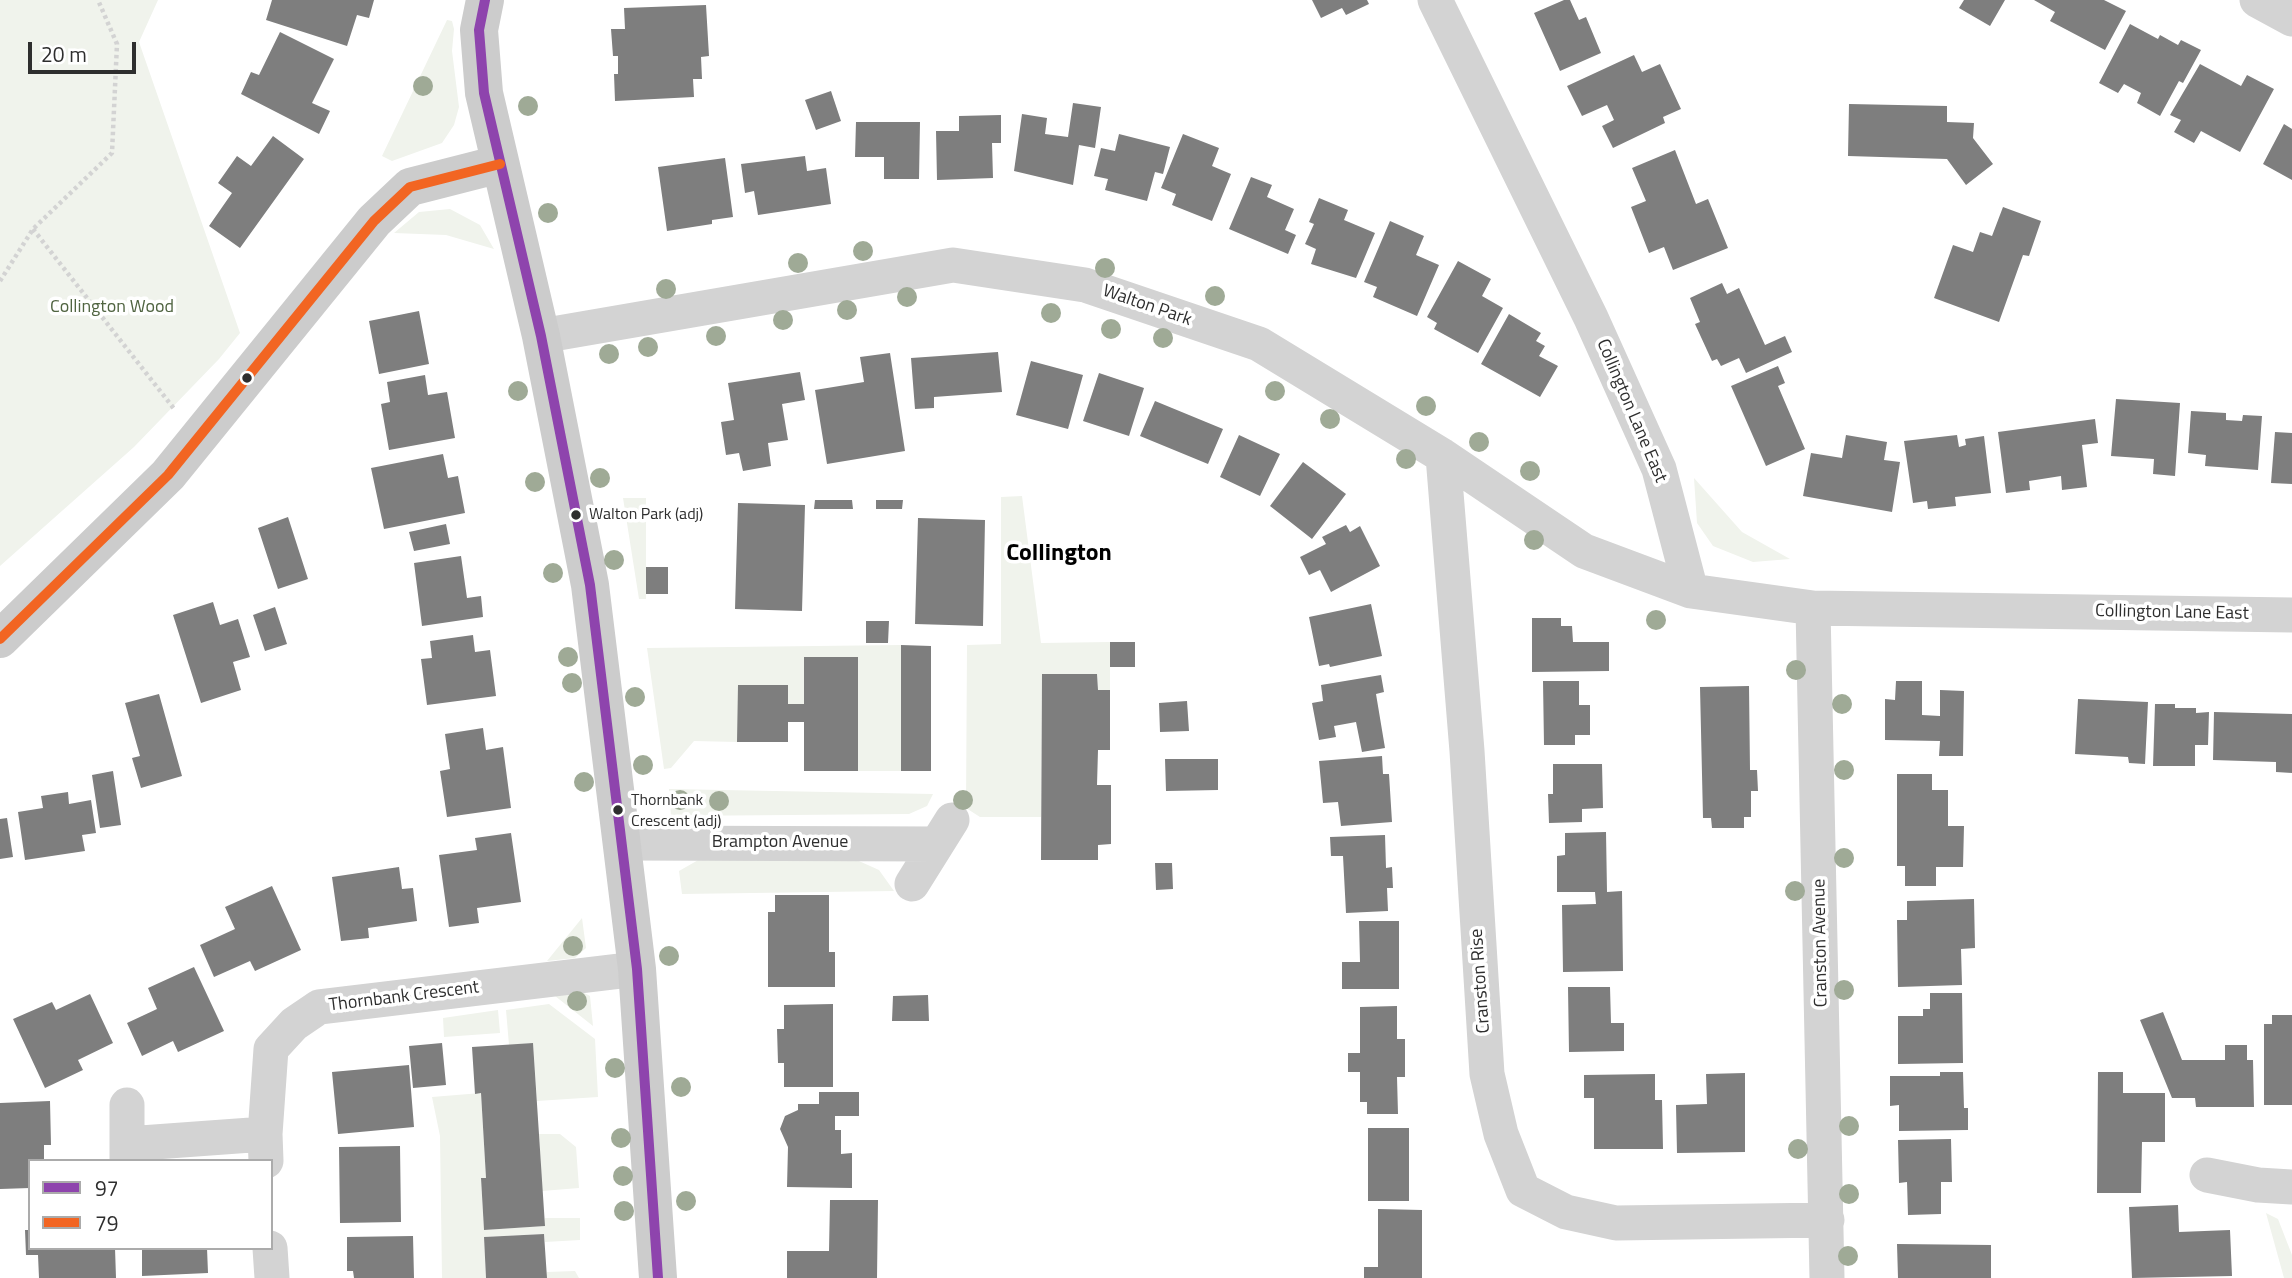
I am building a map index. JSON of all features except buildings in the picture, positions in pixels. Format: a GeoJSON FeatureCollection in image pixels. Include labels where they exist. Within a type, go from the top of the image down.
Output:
{"type":"FeatureCollection","features":[{"type":"Feature","properties":{"kind":"street"},"geometry":{"type":"LineString","coordinates":[[485,0],[479,30],[484,93],[541,336],[590,585],[637,968],[658,1278]]}},
{"type":"Feature","properties":{"kind":"street","name":"Collington Lane East"},"geometry":{"type":"LineString","coordinates":[[1435,0],[1591,318],[1659,469],[1691,591],[1813,608],[2292,615]]}},
{"type":"Feature","properties":{"kind":"street"},"geometry":{"type":"LineString","coordinates":[[2257,0],[2292,19]]}},
{"type":"Feature","properties":{"kind":"street"},"geometry":{"type":"LineString","coordinates":[[0,639],[168,475],[374,221],[410,187],[500,164]]}},
{"type":"Feature","properties":{"kind":"street","name":"Walton Park"},"geometry":{"type":"LineString","coordinates":[[541,336],[953,265],[1085,285],[1259,344],[1443,456],[1584,551],[1691,591]]}},
{"type":"Feature","properties":{"kind":"street","name":"Cranston Rise"},"geometry":{"type":"LineString","coordinates":[[1443,456],[1467,751],[1487,1074],[1501,1134],[1523,1190],[1566,1213],[1616,1223],[1827,1220]]}},
{"type":"Feature","properties":{"kind":"street","name":"Cranston Avenue"},"geometry":{"type":"LineString","coordinates":[[1813,608],[1827,1278]]}},
{"type":"Feature","properties":{"kind":"street","name":"Brampton Avenue"},"geometry":{"type":"LineString","coordinates":[[623,843],[945,832],[912,884]]}},
{"type":"Feature","properties":{"kind":"street","name":"Thornbank Crescent"},"geometry":{"type":"LineString","coordinates":[[127,1105],[127,1152],[265,1147],[271,1049],[294,1024],[319,1007],[637,968]]}},
{"type":"Feature","properties":{"kind":"street"},"geometry":{"type":"LineString","coordinates":[[2207,1175],[2258,1185],[2292,1187]]}},
{"type":"Feature","properties":{"kind":"street"},"geometry":{"type":"LineString","coordinates":[[270,1250],[272,1278]]}},
{"type":"Feature","properties":{"kind":"path"},"geometry":{"type":"LineString","coordinates":[[0,281],[33,229],[112,153],[117,44],[99,0]]}},
{"type":"Feature","properties":{"kind":"path"},"geometry":{"type":"LineString","coordinates":[[33,229],[198,438]]}},
{"type":"Feature","properties":{"kind":"green space","name":"Collington Wood"},"geometry":{"type":"Polygon","coordinates":[[[0,0],[158,0],[139,42],[240,333],[219,359],[134,447],[0,566],[0,0]]]}},
{"type":"Feature","properties":{"kind":"green space"},"geometry":{"type":"Polygon","coordinates":[[[447,20],[452,21],[454,29],[452,51],[459,107],[454,125],[442,143],[392,161],[382,156],[447,20]]]}},
{"type":"Feature","properties":{"kind":"green space"},"geometry":{"type":"Polygon","coordinates":[[[450,209],[480,225],[494,249],[446,235],[394,233],[419,212],[450,209]]]}},
{"type":"Feature","properties":{"kind":"green space"},"geometry":{"type":"Polygon","coordinates":[[[1694,478],[1742,532],[1790,559],[1753,562],[1713,546],[1697,523],[1694,478]]]}},
{"type":"Feature","properties":{"kind":"green space"},"geometry":{"type":"Polygon","coordinates":[[[1022,496],[1041,643],[1110,642],[1110,690],[1098,690],[1097,674],[1042,674],[1041,817],[980,817],[966,808],[967,645],[1001,644],[1001,497],[1022,496]]]}},
{"type":"Feature","properties":{"kind":"green space"},"geometry":{"type":"Polygon","coordinates":[[[623,498],[646,498],[646,599],[639,599],[623,498]]]}},
{"type":"Feature","properties":{"kind":"green space"},"geometry":{"type":"Polygon","coordinates":[[[901,645],[901,771],[858,771],[858,657],[804,657],[804,704],[737,742],[694,741],[671,768],[664,769],[647,648],[901,645]]]}},
{"type":"Feature","properties":{"kind":"green space"},"geometry":{"type":"Polygon","coordinates":[[[669,789],[933,794],[927,806],[909,814],[671,816],[669,789]]]}},
{"type":"Feature","properties":{"kind":"green space"},"geometry":{"type":"Polygon","coordinates":[[[850,857],[879,870],[894,891],[682,894],[679,871],[700,859],[850,857]]]}},
{"type":"Feature","properties":{"kind":"green space"},"geometry":{"type":"Polygon","coordinates":[[[582,918],[586,948],[575,958],[547,961],[582,918]]]}},
{"type":"Feature","properties":{"kind":"green space"},"geometry":{"type":"Polygon","coordinates":[[[577,989],[590,996],[593,1026],[550,992],[577,989]]]}},
{"type":"Feature","properties":{"kind":"green space"},"geometry":{"type":"Polygon","coordinates":[[[549,1004],[595,1039],[598,1097],[537,1101],[533,1043],[509,1045],[506,1010],[549,1004]]]}},
{"type":"Feature","properties":{"kind":"green space"},"geometry":{"type":"Polygon","coordinates":[[[498,1010],[500,1033],[444,1037],[443,1018],[498,1010]]]}},
{"type":"Feature","properties":{"kind":"green space"},"geometry":{"type":"Polygon","coordinates":[[[481,1093],[486,1178],[481,1179],[484,1230],[544,1226],[545,1218],[580,1218],[580,1240],[545,1242],[544,1234],[484,1237],[486,1278],[442,1278],[440,1136],[432,1097],[481,1093]]]}},
{"type":"Feature","properties":{"kind":"green space"},"geometry":{"type":"Polygon","coordinates":[[[539,1134],[560,1134],[576,1147],[579,1188],[542,1191],[539,1134]]]}},
{"type":"Feature","properties":{"kind":"green space"},"geometry":{"type":"Polygon","coordinates":[[[2266,1213],[2278,1219],[2292,1255],[2292,1278],[2284,1278],[2266,1213]]]}},
{"type":"Feature","properties":{"kind":"green space"},"geometry":{"type":"Polygon","coordinates":[[[575,1271],[579,1278],[547,1278],[547,1272],[575,1271]]]}},
{"type":"Feature","properties":{"kind":"transit line","name":"97"},"geometry":{"type":"LineString","coordinates":[[485,0],[479,30],[484,93],[541,336],[590,585],[637,969],[658,1278]]}},
{"type":"Feature","properties":{"kind":"transit line","name":"79"},"geometry":{"type":"LineString","coordinates":[[0,639],[168,475],[374,221],[410,187],[500,164]]}},
{"type":"Feature","properties":{"kind":"place","name":"Walton Park (adj)"},"geometry":{"type":"Point","coordinates":[576,515]}},
{"type":"Feature","properties":{"kind":"place","name":"Thornbank Crescent (adj)"},"geometry":{"type":"Point","coordinates":[618,810]}},
{"type":"Feature","properties":{"kind":"district","name":"Collington"},"geometry":{"type":"Point","coordinates":[1059,554]}}]}
